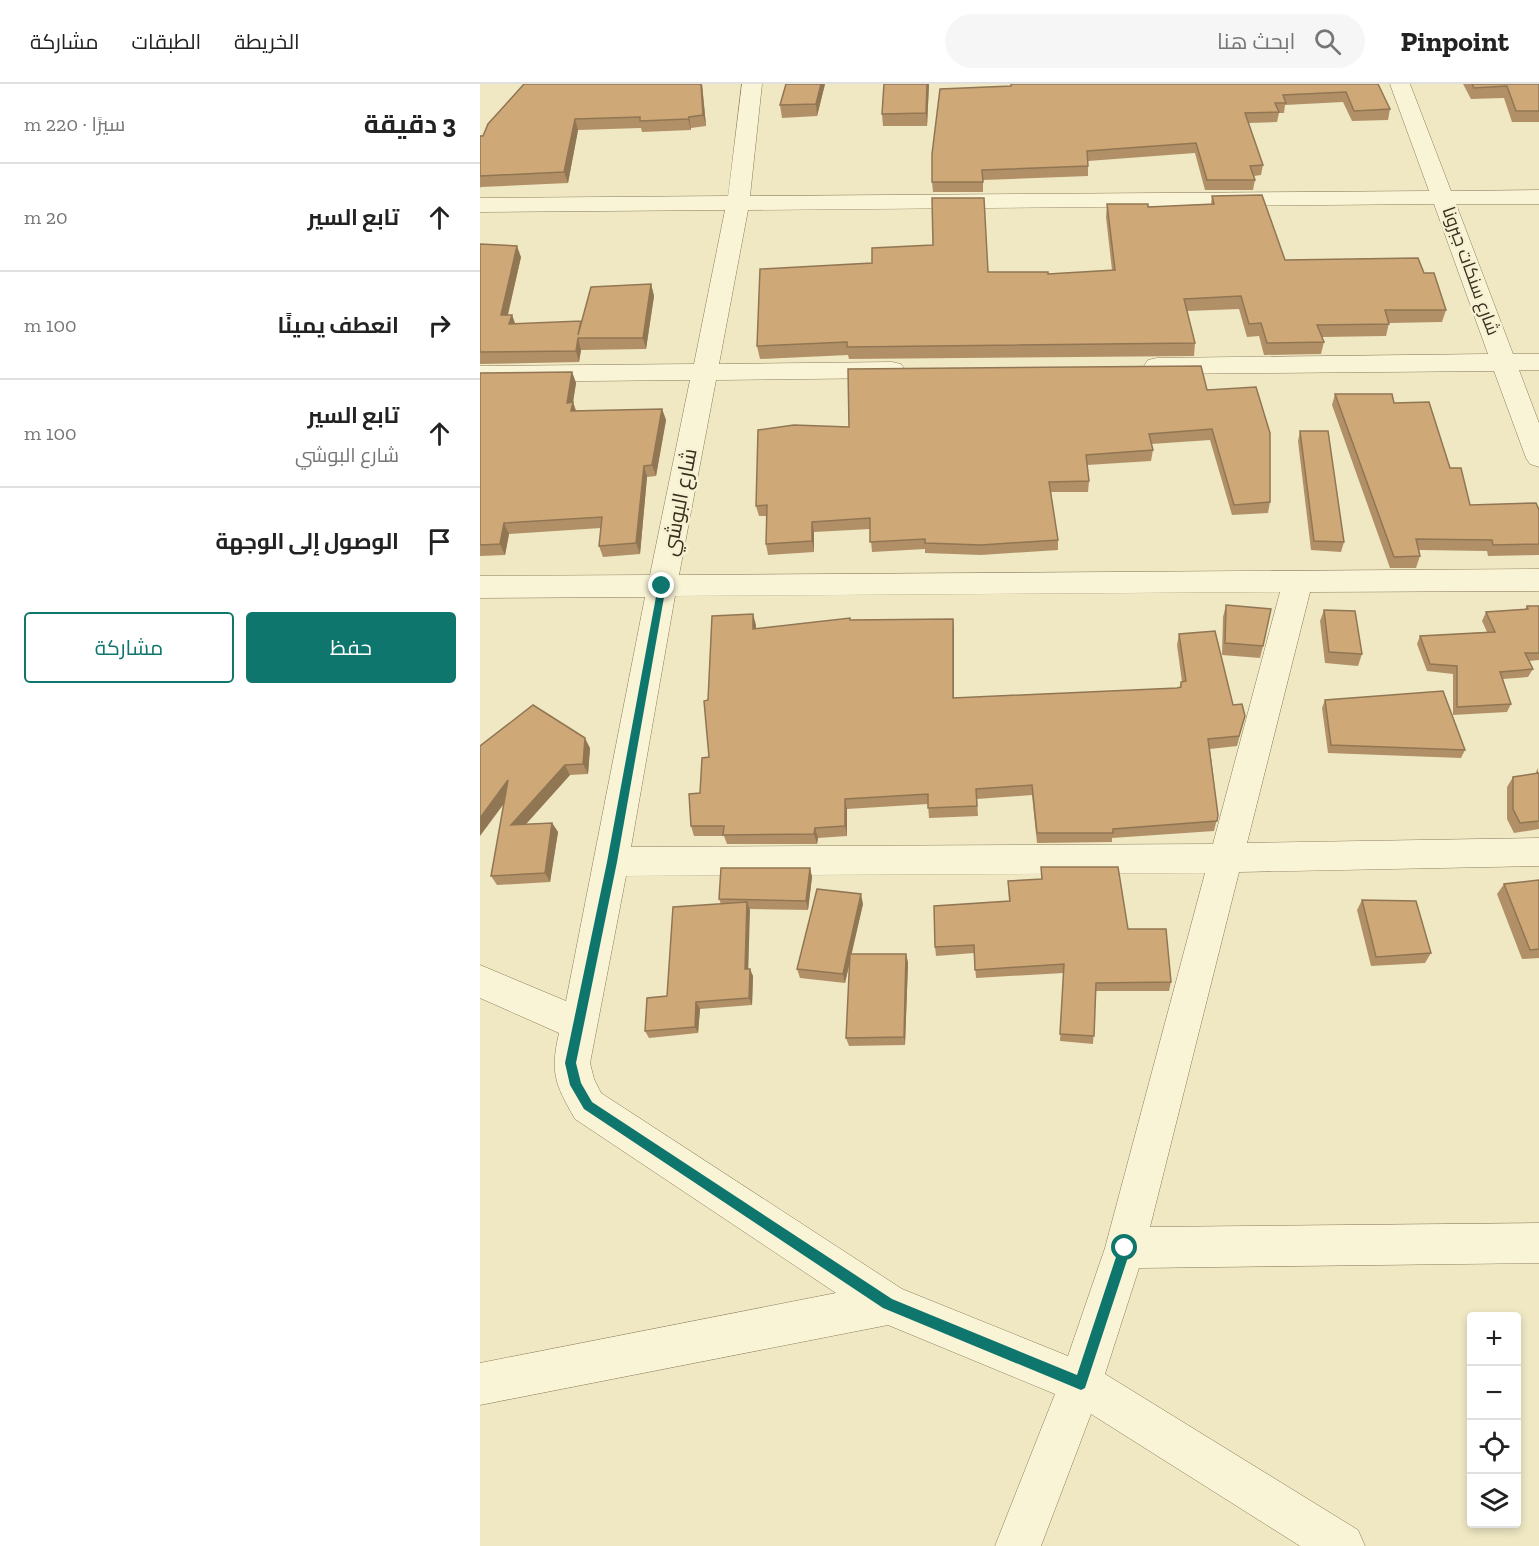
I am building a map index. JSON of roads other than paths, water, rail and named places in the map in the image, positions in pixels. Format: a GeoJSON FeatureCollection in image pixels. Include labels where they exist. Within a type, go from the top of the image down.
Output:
{"type":"FeatureCollection","features":[{"type":"Feature","properties":{"kind":"street","name":"شارع البوشي"},"geometry":{"type":"LineString","coordinates":[[753,84],[738,203],[662,586],[612,862],[571,1063],[576,1085],[588,1106],[888,1304],[1081,1383],[1342,1546]]}},
{"type":"Feature","properties":{"kind":"street","name":"شارع سنكات جبرونا"},"geometry":{"type":"LineString","coordinates":[[1400,84],[1539,458]]}},
{"type":"Feature","properties":{"kind":"street"},"geometry":{"type":"LineString","coordinates":[[480,205],[1539,197]]}},
{"type":"Feature","properties":{"kind":"street"},"geometry":{"type":"LineString","coordinates":[[1134,367],[1539,362]]}},
{"type":"Feature","properties":{"kind":"street"},"geometry":{"type":"LineString","coordinates":[[480,374],[920,370]]}},
{"type":"Feature","properties":{"kind":"street"},"geometry":{"type":"LineString","coordinates":[[480,587],[1539,580]]}},
{"type":"Feature","properties":{"kind":"street"},"geometry":{"type":"LineString","coordinates":[[1018,1546],[1081,1383],[1125,1248],[1298,582]]}},
{"type":"Feature","properties":{"kind":"street"},"geometry":{"type":"LineString","coordinates":[[612,862],[1228,858],[1539,852]]}},
{"type":"Feature","properties":{"kind":"street"},"geometry":{"type":"LineString","coordinates":[[480,981],[578,1024]]}},
{"type":"Feature","properties":{"kind":"street"},"geometry":{"type":"LineString","coordinates":[[1125,1248],[1539,1243]]}},
{"type":"Feature","properties":{"kind":"street"},"geometry":{"type":"LineString","coordinates":[[480,1384],[888,1304]]}}]}
